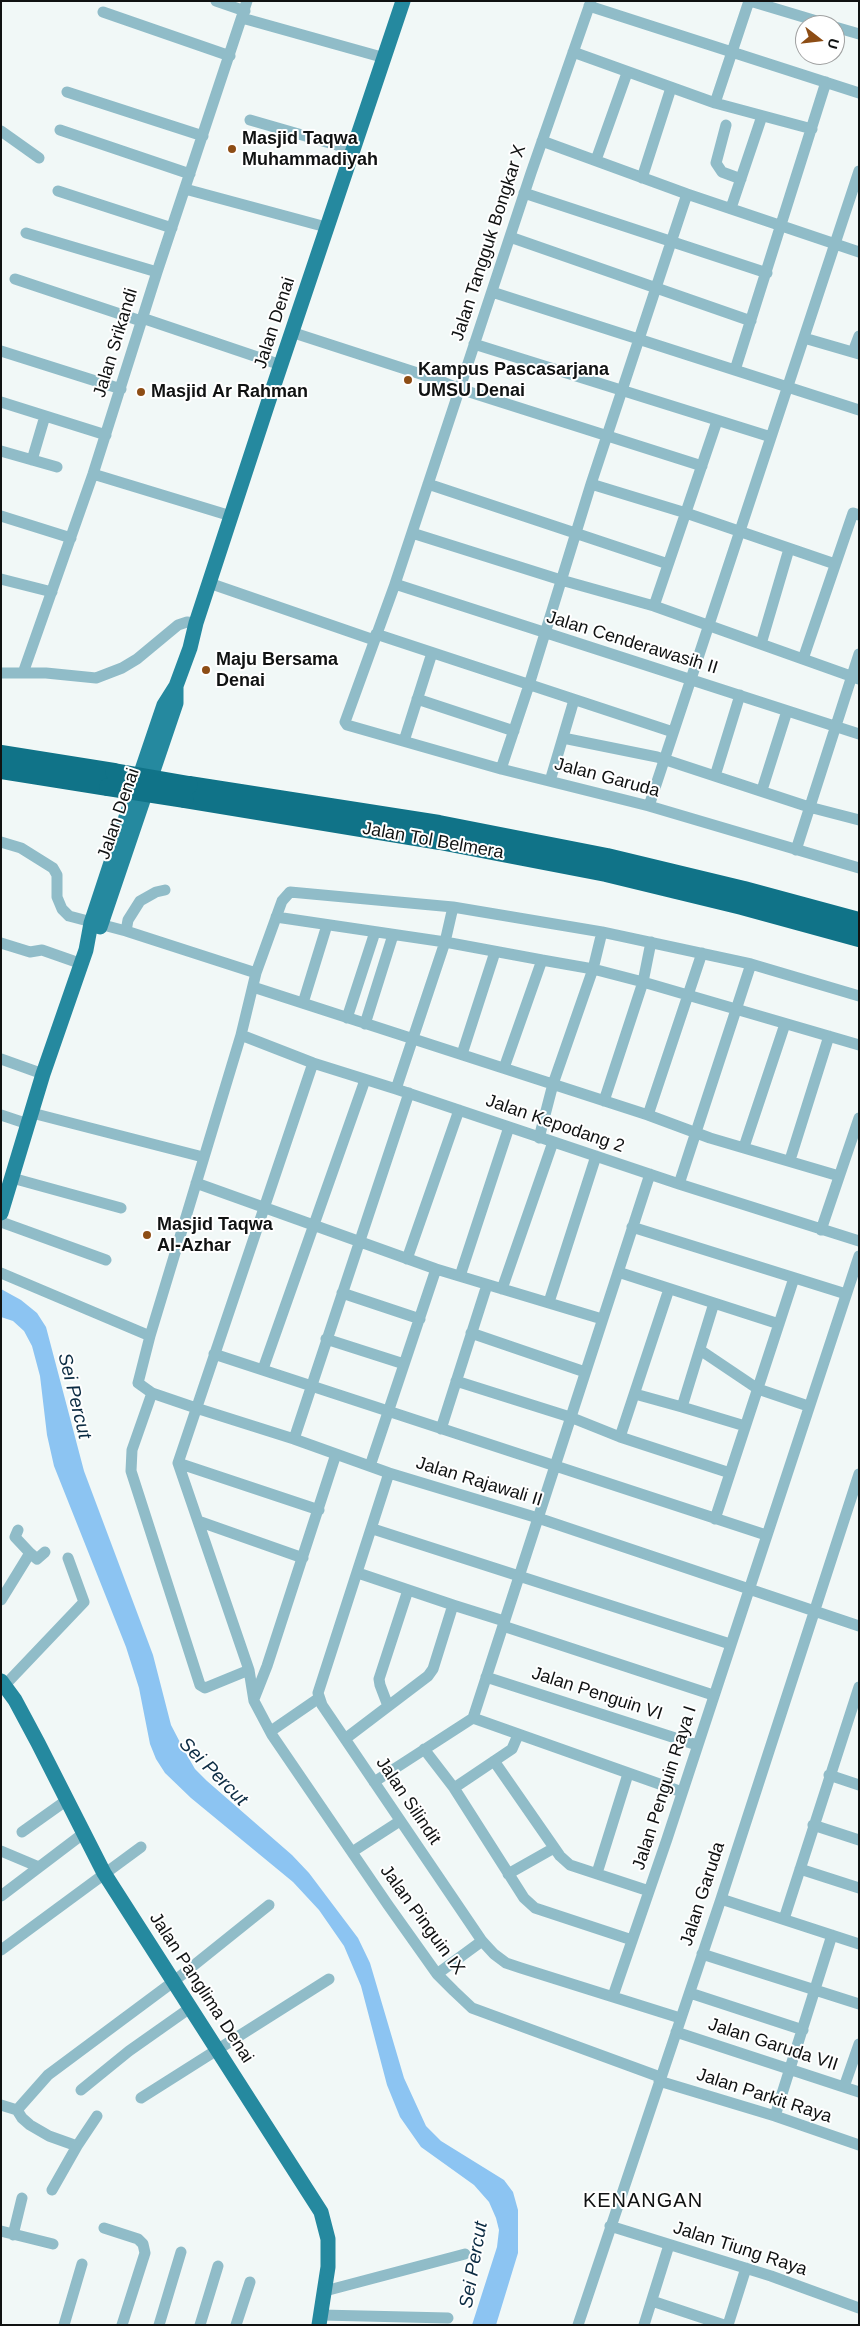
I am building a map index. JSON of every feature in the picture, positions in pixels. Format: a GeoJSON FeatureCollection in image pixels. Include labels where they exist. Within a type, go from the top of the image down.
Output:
{"type":"FeatureCollection","features":[{"type":"Feature","properties":{"kind":"highway","name":"Jalan Tol Belmera"},"geometry":{"type":"LineString","coordinates":[[1,754],[111,779],[606,873],[742,906],[859,938]]}},
{"type":"Feature","properties":{"kind":"highway","name":"Jalan Tol Belmera"},"geometry":{"type":"LineString","coordinates":[[1,770],[111,779]]}},
{"type":"Feature","properties":{"kind":"highway","name":"Jalan Tol Belmera"},"geometry":{"type":"LineString","coordinates":[[187,792],[440,824],[607,857],[744,890],[859,921]]}},
{"type":"Feature","properties":{"kind":"main road","name":"Jalan Denai"},"geometry":{"type":"LineString","coordinates":[[1,1212],[43,1074],[176,703],[176,686],[190,648],[196,623],[291,332],[403,1]]}},
{"type":"Feature","properties":{"kind":"main road","name":"Jalan Panglima Denai"},"geometry":{"type":"LineString","coordinates":[[3,1683],[15,1700],[104,1873],[321,2212],[328,2239],[325,2291],[320,2320]]}},
{"type":"Feature","properties":{"kind":"street"},"geometry":{"type":"LineString","coordinates":[[216,1],[385,58]]}},
{"type":"Feature","properties":{"kind":"street"},"geometry":{"type":"LineString","coordinates":[[715,103],[750,1],[771,4],[802,15]]}},
{"type":"Feature","properties":{"kind":"street"},"geometry":{"type":"LineString","coordinates":[[590,4],[732,53],[859,93]]}},
{"type":"Feature","properties":{"kind":"street","name":"Jalan Tangguk Bongkar X"},"geometry":{"type":"LineString","coordinates":[[346,723],[345,720],[395,584],[428,484],[453,385],[474,344],[590,4]]}},
{"type":"Feature","properties":{"kind":"street","name":"Jalan Srikandi"},"geometry":{"type":"LineString","coordinates":[[23,673],[93,474],[141,320],[245,10]]}},
{"type":"Feature","properties":{"kind":"street"},"geometry":{"type":"LineString","coordinates":[[103,12],[230,56]]}},
{"type":"Feature","properties":{"kind":"street"},"geometry":{"type":"LineString","coordinates":[[845,30],[859,34]]}},
{"type":"Feature","properties":{"kind":"street"},"geometry":{"type":"LineString","coordinates":[[573,52],[715,103],[812,129]]}},
{"type":"Feature","properties":{"kind":"street"},"geometry":{"type":"LineString","coordinates":[[596,160],[628,72]]}},
{"type":"Feature","properties":{"kind":"street"},"geometry":{"type":"LineString","coordinates":[[735,370],[826,82]]}},
{"type":"Feature","properties":{"kind":"street"},"geometry":{"type":"LineString","coordinates":[[642,178],[671,88]]}},
{"type":"Feature","properties":{"kind":"street"},"geometry":{"type":"LineString","coordinates":[[67,92],[203,136]]}},
{"type":"Feature","properties":{"kind":"street"},"geometry":{"type":"LineString","coordinates":[[730,208],[762,116]]}},
{"type":"Feature","properties":{"kind":"street"},"geometry":{"type":"LineString","coordinates":[[250,120],[354,150]]}},
{"type":"Feature","properties":{"kind":"street"},"geometry":{"type":"LineString","coordinates":[[726,125],[716,163],[722,172],[741,179]]}},
{"type":"Feature","properties":{"kind":"street"},"geometry":{"type":"LineString","coordinates":[[60,130],[190,174]]}},
{"type":"Feature","properties":{"kind":"street"},"geometry":{"type":"LineString","coordinates":[[1,131],[39,158]]}},
{"type":"Feature","properties":{"kind":"street"},"geometry":{"type":"LineString","coordinates":[[542,141],[780,227],[859,252]]}},
{"type":"Feature","properties":{"kind":"street"},"geometry":{"type":"LineString","coordinates":[[649,806],[859,171]]}},
{"type":"Feature","properties":{"kind":"street"},"geometry":{"type":"LineString","coordinates":[[185,189],[326,228]]}},
{"type":"Feature","properties":{"kind":"street"},"geometry":{"type":"LineString","coordinates":[[58,192],[172,228]]}},
{"type":"Feature","properties":{"kind":"street"},"geometry":{"type":"LineString","coordinates":[[524,194],[767,272]]}},
{"type":"Feature","properties":{"kind":"street"},"geometry":{"type":"LineString","coordinates":[[501,769],[638,339],[688,194]]}},
{"type":"Feature","properties":{"kind":"street"},"geometry":{"type":"LineString","coordinates":[[26,233],[157,272]]}},
{"type":"Feature","properties":{"kind":"street"},"geometry":{"type":"LineString","coordinates":[[510,237],[751,321]]}},
{"type":"Feature","properties":{"kind":"street"},"geometry":{"type":"LineString","coordinates":[[15,279],[281,365]]}},
{"type":"Feature","properties":{"kind":"street"},"geometry":{"type":"LineString","coordinates":[[492,292],[859,410]]}},
{"type":"Feature","properties":{"kind":"street"},"geometry":{"type":"LineString","coordinates":[[291,332],[702,466]]}},
{"type":"Feature","properties":{"kind":"street"},"geometry":{"type":"LineString","coordinates":[[804,338],[856,353],[859,336]]}},
{"type":"Feature","properties":{"kind":"street"},"geometry":{"type":"LineString","coordinates":[[474,344],[771,438]]}},
{"type":"Feature","properties":{"kind":"street"},"geometry":{"type":"LineString","coordinates":[[1,351],[121,389]]}},
{"type":"Feature","properties":{"kind":"street"},"geometry":{"type":"LineString","coordinates":[[1,402],[106,435]]}},
{"type":"Feature","properties":{"kind":"street"},"geometry":{"type":"LineString","coordinates":[[32,460],[45,416]]}},
{"type":"Feature","properties":{"kind":"street"},"geometry":{"type":"LineString","coordinates":[[654,606],[717,421]]}},
{"type":"Feature","properties":{"kind":"street"},"geometry":{"type":"LineString","coordinates":[[1,450],[57,467]]}},
{"type":"Feature","properties":{"kind":"street"},"geometry":{"type":"LineString","coordinates":[[93,474],[231,516]]}},
{"type":"Feature","properties":{"kind":"street"},"geometry":{"type":"LineString","coordinates":[[428,484],[668,564]]}},
{"type":"Feature","properties":{"kind":"street"},"geometry":{"type":"LineString","coordinates":[[591,484],[686,512],[835,564]]}},
{"type":"Feature","properties":{"kind":"street"},"geometry":{"type":"LineString","coordinates":[[803,659],[853,513],[859,515]]}},
{"type":"Feature","properties":{"kind":"street"},"geometry":{"type":"LineString","coordinates":[[1,516],[71,538]]}},
{"type":"Feature","properties":{"kind":"street"},"geometry":{"type":"LineString","coordinates":[[412,533],[561,580],[654,606],[855,678]]}},
{"type":"Feature","properties":{"kind":"street"},"geometry":{"type":"LineString","coordinates":[[761,644],[789,549]]}},
{"type":"Feature","properties":{"kind":"street"},"geometry":{"type":"LineString","coordinates":[[1,579],[52,592]]}},
{"type":"Feature","properties":{"kind":"street"},"geometry":{"type":"LineString","coordinates":[[209,583],[375,637],[432,652],[674,732]]}},
{"type":"Feature","properties":{"kind":"street","name":"Jalan Cenderawasih II"},"geometry":{"type":"LineString","coordinates":[[395,584],[859,734]]}},
{"type":"Feature","properties":{"kind":"street"},"geometry":{"type":"LineString","coordinates":[[1,673],[46,673],[96,678],[122,668],[137,659],[178,625],[187,622],[196,623]]}},
{"type":"Feature","properties":{"kind":"street"},"geometry":{"type":"LineString","coordinates":[[404,741],[432,652]]}},
{"type":"Feature","properties":{"kind":"street"},"geometry":{"type":"LineString","coordinates":[[796,850],[834,726],[855,678],[859,654]]}},
{"type":"Feature","properties":{"kind":"street"},"geometry":{"type":"LineString","coordinates":[[715,776],[740,695]]}},
{"type":"Feature","properties":{"kind":"street"},"geometry":{"type":"LineString","coordinates":[[417,699],[514,731]]}},
{"type":"Feature","properties":{"kind":"street"},"geometry":{"type":"LineString","coordinates":[[550,781],[574,700]]}},
{"type":"Feature","properties":{"kind":"street"},"geometry":{"type":"LineString","coordinates":[[762,790],[788,710]]}},
{"type":"Feature","properties":{"kind":"street","name":"Jalan Garuda"},"geometry":{"type":"LineString","coordinates":[[346,723],[501,769],[649,806],[859,868]]}},
{"type":"Feature","properties":{"kind":"street"},"geometry":{"type":"LineString","coordinates":[[563,738],[656,757],[762,790],[809,807],[859,820]]}},
{"type":"Feature","properties":{"kind":"street"},"geometry":{"type":"LineString","coordinates":[[1,842],[21,848],[54,868],[57,875],[57,897],[62,909],[69,916],[126,931],[256,973]]}},
{"type":"Feature","properties":{"kind":"street"},"geometry":{"type":"LineString","coordinates":[[126,931],[128,920],[140,901],[156,892],[165,890]]}},
{"type":"Feature","properties":{"kind":"street"},"geometry":{"type":"LineString","coordinates":[[1,1273],[150,1336],[241,1035],[256,973],[276,917],[286,896],[295,891],[453,906],[602,932],[751,964],[859,996]]}},
{"type":"Feature","properties":{"kind":"street"},"geometry":{"type":"LineString","coordinates":[[396,1088],[445,942],[453,906]]}},
{"type":"Feature","properties":{"kind":"street"},"geometry":{"type":"LineString","coordinates":[[276,917],[445,942],[593,969],[859,1045]]}},
{"type":"Feature","properties":{"kind":"street"},"geometry":{"type":"LineString","coordinates":[[303,1004],[327,925]]}},
{"type":"Feature","properties":{"kind":"street"},"geometry":{"type":"LineString","coordinates":[[347,1018],[375,932]]}},
{"type":"Feature","properties":{"kind":"street"},"geometry":{"type":"LineString","coordinates":[[539,1138],[553,1084],[593,969],[602,932]]}},
{"type":"Feature","properties":{"kind":"street"},"geometry":{"type":"LineString","coordinates":[[365,1024],[393,935]]}},
{"type":"Feature","properties":{"kind":"street"},"geometry":{"type":"LineString","coordinates":[[604,1101],[643,982],[651,942]]}},
{"type":"Feature","properties":{"kind":"street"},"geometry":{"type":"LineString","coordinates":[[1,943],[30,952],[42,950],[84,957]]}},
{"type":"Feature","properties":{"kind":"street"},"geometry":{"type":"LineString","coordinates":[[462,1054],[495,952]]}},
{"type":"Feature","properties":{"kind":"street"},"geometry":{"type":"LineString","coordinates":[[648,1115],[702,953]]}},
{"type":"Feature","properties":{"kind":"street"},"geometry":{"type":"LineString","coordinates":[[504,1068],[542,960]]}},
{"type":"Feature","properties":{"kind":"street"},"geometry":{"type":"LineString","coordinates":[[678,1184],[751,964]]}},
{"type":"Feature","properties":{"kind":"street"},"geometry":{"type":"LineString","coordinates":[[254,987],[696,1132],[839,1176]]}},
{"type":"Feature","properties":{"kind":"street"},"geometry":{"type":"LineString","coordinates":[[744,1147],[785,1024]]}},
{"type":"Feature","properties":{"kind":"street","name":"Jalan Kepodang 2"},"geometry":{"type":"LineString","coordinates":[[241,1035],[312,1063],[396,1088],[678,1184],[859,1241]]}},
{"type":"Feature","properties":{"kind":"street"},"geometry":{"type":"LineString","coordinates":[[790,1160],[829,1036]]}},
{"type":"Feature","properties":{"kind":"street"},"geometry":{"type":"LineString","coordinates":[[1,1059],[43,1074]]}},
{"type":"Feature","properties":{"kind":"street"},"geometry":{"type":"LineString","coordinates":[[254,1701],[250,1670],[178,1463],[312,1063]]}},
{"type":"Feature","properties":{"kind":"street"},"geometry":{"type":"LineString","coordinates":[[263,1370],[365,1080]]}},
{"type":"Feature","properties":{"kind":"street"},"geometry":{"type":"LineString","coordinates":[[294,1439],[409,1093]]}},
{"type":"Feature","properties":{"kind":"street"},"geometry":{"type":"LineString","coordinates":[[407,1259],[459,1110]]}},
{"type":"Feature","properties":{"kind":"street"},"geometry":{"type":"LineString","coordinates":[[1,1115],[30,1118],[203,1157]]}},
{"type":"Feature","properties":{"kind":"street"},"geometry":{"type":"LineString","coordinates":[[820,1230],[859,1118]]}},
{"type":"Feature","properties":{"kind":"street"},"geometry":{"type":"LineString","coordinates":[[460,1276],[509,1127]]}},
{"type":"Feature","properties":{"kind":"street"},"geometry":{"type":"LineString","coordinates":[[502,1289],[553,1142]]}},
{"type":"Feature","properties":{"kind":"street"},"geometry":{"type":"LineString","coordinates":[[549,1302],[596,1156]]}},
{"type":"Feature","properties":{"kind":"street"},"geometry":{"type":"LineString","coordinates":[[374,1782],[472,1718],[650,1174]]}},
{"type":"Feature","properties":{"kind":"street"},"geometry":{"type":"LineString","coordinates":[[12,1178],[121,1208]]}},
{"type":"Feature","properties":{"kind":"street"},"geometry":{"type":"LineString","coordinates":[[196,1183],[264,1206],[313,1227],[436,1269],[602,1319]]}},
{"type":"Feature","properties":{"kind":"street"},"geometry":{"type":"LineString","coordinates":[[1,1222],[106,1260]]}},
{"type":"Feature","properties":{"kind":"street"},"geometry":{"type":"LineString","coordinates":[[632,1228],[846,1294]]}},
{"type":"Feature","properties":{"kind":"street","name":"Jalan Penguin Raya I"},"geometry":{"type":"LineString","coordinates":[[613,1996],[859,1256]]}},
{"type":"Feature","properties":{"kind":"street"},"geometry":{"type":"LineString","coordinates":[[370,1466],[436,1269]]}},
{"type":"Feature","properties":{"kind":"street"},"geometry":{"type":"LineString","coordinates":[[618,1272],[779,1324]]}},
{"type":"Feature","properties":{"kind":"street"},"geometry":{"type":"LineString","coordinates":[[715,1519],[794,1278]]}},
{"type":"Feature","properties":{"kind":"street"},"geometry":{"type":"LineString","coordinates":[[440,1429],[487,1285]]}},
{"type":"Feature","properties":{"kind":"street"},"geometry":{"type":"LineString","coordinates":[[620,1437],[669,1289]]}},
{"type":"Feature","properties":{"kind":"street"},"geometry":{"type":"LineString","coordinates":[[342,1294],[420,1319]]}},
{"type":"Feature","properties":{"kind":"street"},"geometry":{"type":"LineString","coordinates":[[682,1407],[714,1303]]}},
{"type":"Feature","properties":{"kind":"street"},"geometry":{"type":"LineString","coordinates":[[471,1333],[585,1372]]}},
{"type":"Feature","properties":{"kind":"street","name":"Jalan Rajawali II"},"geometry":{"type":"LineString","coordinates":[[150,1336],[138,1383],[152,1393],[294,1439],[389,1473],[538,1518],[859,1626]]}},
{"type":"Feature","properties":{"kind":"street"},"geometry":{"type":"LineString","coordinates":[[326,1339],[404,1364]]}},
{"type":"Feature","properties":{"kind":"street"},"geometry":{"type":"LineString","coordinates":[[700,1350],[758,1389],[808,1406]]}},
{"type":"Feature","properties":{"kind":"street"},"geometry":{"type":"LineString","coordinates":[[214,1354],[766,1535]]}},
{"type":"Feature","properties":{"kind":"street"},"geometry":{"type":"LineString","coordinates":[[456,1381],[730,1473]]}},
{"type":"Feature","properties":{"kind":"street"},"geometry":{"type":"LineString","coordinates":[[152,1393],[132,1450],[131,1471],[200,1685],[206,1688],[250,1670]]}},
{"type":"Feature","properties":{"kind":"street"},"geometry":{"type":"LineString","coordinates":[[634,1394],[745,1426]]}},
{"type":"Feature","properties":{"kind":"street"},"geometry":{"type":"LineString","coordinates":[[254,1701],[319,1510],[336,1454]]}},
{"type":"Feature","properties":{"kind":"street"},"geometry":{"type":"LineString","coordinates":[[178,1463],[319,1510]]}},
{"type":"Feature","properties":{"kind":"street"},"geometry":{"type":"LineString","coordinates":[[271,1732],[319,1698],[318,1693],[373,1529],[389,1473]]}},
{"type":"Feature","properties":{"kind":"street","name":"Jalan Garuda"},"geometry":{"type":"LineString","coordinates":[[578,2325],[690,1993],[859,1474]]}},
{"type":"Feature","properties":{"kind":"street"},"geometry":{"type":"LineString","coordinates":[[198,1521],[303,1558]]}},
{"type":"Feature","properties":{"kind":"street"},"geometry":{"type":"LineString","coordinates":[[373,1529],[730,1644]]}},
{"type":"Feature","properties":{"kind":"street"},"geometry":{"type":"LineString","coordinates":[[18,1530],[15,1537],[37,1560],[45,1552]]}},
{"type":"Feature","properties":{"kind":"street"},"geometry":{"type":"LineString","coordinates":[[1,1600],[30,1553]]}},
{"type":"Feature","properties":{"kind":"street"},"geometry":{"type":"LineString","coordinates":[[3,1683],[84,1602],[68,1558]]}},
{"type":"Feature","properties":{"kind":"street"},"geometry":{"type":"LineString","coordinates":[[358,1572],[503,1624],[714,1695]]}},
{"type":"Feature","properties":{"kind":"street"},"geometry":{"type":"LineString","coordinates":[[388,1706],[379,1679],[408,1590]]}},
{"type":"Feature","properties":{"kind":"street"},"geometry":{"type":"LineString","coordinates":[[345,1739],[428,1676],[433,1669],[453,1605]]}},
{"type":"Feature","properties":{"kind":"street","name":"Jalan Penguin VI"},"geometry":{"type":"LineString","coordinates":[[486,1677],[697,1745]]}},
{"type":"Feature","properties":{"kind":"street"},"geometry":{"type":"LineString","coordinates":[[784,1920],[829,1775],[858,1693]]}},
{"type":"Feature","properties":{"kind":"street","name":"Jalan Silindit"},"geometry":{"type":"LineString","coordinates":[[319,1698],[482,1941],[506,1963],[680,2018]]}},
{"type":"Feature","properties":{"kind":"street","name":"Jalan Pinguin IX"},"geometry":{"type":"LineString","coordinates":[[254,1701],[271,1732],[437,1974],[472,2008],[660,2079]]}},
{"type":"Feature","properties":{"kind":"street"},"geometry":{"type":"LineString","coordinates":[[472,1718],[682,1792]]}},
{"type":"Feature","properties":{"kind":"street"},"geometry":{"type":"LineString","coordinates":[[454,1788],[512,1749],[518,1735]]}},
{"type":"Feature","properties":{"kind":"street"},"geometry":{"type":"LineString","coordinates":[[424,1749],[454,1788],[524,1898],[535,1908],[632,1940]]}},
{"type":"Feature","properties":{"kind":"street"},"geometry":{"type":"LineString","coordinates":[[494,1761],[554,1848],[570,1865],[649,1891]]}},
{"type":"Feature","properties":{"kind":"street"},"geometry":{"type":"LineString","coordinates":[[597,1873],[628,1774]]}},
{"type":"Feature","properties":{"kind":"street"},"geometry":{"type":"LineString","coordinates":[[829,1775],[859,1784]]}},
{"type":"Feature","properties":{"kind":"street"},"geometry":{"type":"LineString","coordinates":[[22,1832],[67,1800]]}},
{"type":"Feature","properties":{"kind":"street"},"geometry":{"type":"LineString","coordinates":[[352,1852],[400,1821]]}},
{"type":"Feature","properties":{"kind":"street"},"geometry":{"type":"LineString","coordinates":[[814,1825],[859,1840]]}},
{"type":"Feature","properties":{"kind":"street"},"geometry":{"type":"LineString","coordinates":[[1,1896],[84,1833]]}},
{"type":"Feature","properties":{"kind":"street"},"geometry":{"type":"LineString","coordinates":[[1,1950],[141,1847]]}},
{"type":"Feature","properties":{"kind":"street"},"geometry":{"type":"LineString","coordinates":[[508,1874],[554,1848]]}},
{"type":"Feature","properties":{"kind":"street"},"geometry":{"type":"LineString","coordinates":[[1,1851],[39,1867]]}},
{"type":"Feature","properties":{"kind":"street"},"geometry":{"type":"LineString","coordinates":[[800,1869],[859,1888]]}},
{"type":"Feature","properties":{"kind":"street"},"geometry":{"type":"LineString","coordinates":[[721,1899],[859,1944]]}},
{"type":"Feature","properties":{"kind":"street"},"geometry":{"type":"LineString","coordinates":[[17,2110],[48,2076],[173,1982],[269,1905]]}},
{"type":"Feature","properties":{"kind":"street"},"geometry":{"type":"LineString","coordinates":[[775,2116],[832,1935]]}},
{"type":"Feature","properties":{"kind":"street"},"geometry":{"type":"LineString","coordinates":[[437,1974],[482,1941]]}},
{"type":"Feature","properties":{"kind":"street"},"geometry":{"type":"LineString","coordinates":[[702,1954],[859,2004]]}},
{"type":"Feature","properties":{"kind":"street"},"geometry":{"type":"LineString","coordinates":[[141,2098],[329,1979]]}},
{"type":"Feature","properties":{"kind":"street"},"geometry":{"type":"LineString","coordinates":[[690,1993],[803,2030]]}},
{"type":"Feature","properties":{"kind":"street"},"geometry":{"type":"LineString","coordinates":[[81,2090],[129,2051],[190,2008]]}},
{"type":"Feature","properties":{"kind":"street","name":"Jalan Garuda VII"},"geometry":{"type":"LineString","coordinates":[[676,2032],[791,2068],[859,2092]]}},
{"type":"Feature","properties":{"kind":"street"},"geometry":{"type":"LineString","coordinates":[[844,2087],[859,2044]]}},
{"type":"Feature","properties":{"kind":"street","name":"Jalan Parkit Raya"},"geometry":{"type":"LineString","coordinates":[[660,2079],[859,2145]]}},
{"type":"Feature","properties":{"kind":"street"},"geometry":{"type":"LineString","coordinates":[[1,2105],[17,2110],[30,2125],[49,2136],[77,2146]]}},
{"type":"Feature","properties":{"kind":"street"},"geometry":{"type":"LineString","coordinates":[[52,2190],[77,2146],[98,2116]]}},
{"type":"Feature","properties":{"kind":"street"},"geometry":{"type":"LineString","coordinates":[[13,2234],[22,2198]]}},
{"type":"Feature","properties":{"kind":"street","name":"Jalan Tiung Raya"},"geometry":{"type":"LineString","coordinates":[[610,2226],[746,2268],[859,2308]]}},
{"type":"Feature","properties":{"kind":"street"},"geometry":{"type":"LineString","coordinates":[[104,2228],[138,2239],[144,2247],[144,2253],[122,2325]]}},
{"type":"Feature","properties":{"kind":"street"},"geometry":{"type":"LineString","coordinates":[[1,2231],[53,2244]]}},
{"type":"Feature","properties":{"kind":"street"},"geometry":{"type":"LineString","coordinates":[[644,2325],[669,2245]]}},
{"type":"Feature","properties":{"kind":"street"},"geometry":{"type":"LineString","coordinates":[[159,2325],[181,2252]]}},
{"type":"Feature","properties":{"kind":"street"},"geometry":{"type":"LineString","coordinates":[[325,2291],[465,2254]]}},
{"type":"Feature","properties":{"kind":"street"},"geometry":{"type":"LineString","coordinates":[[64,2325],[82,2264]]}},
{"type":"Feature","properties":{"kind":"street"},"geometry":{"type":"LineString","coordinates":[[200,2325],[218,2266]]}},
{"type":"Feature","properties":{"kind":"street"},"geometry":{"type":"LineString","coordinates":[[652,2301],[726,2325],[746,2268]]}},
{"type":"Feature","properties":{"kind":"street"},"geometry":{"type":"LineString","coordinates":[[236,2325],[250,2282]]}},
{"type":"Feature","properties":{"kind":"street"},"geometry":{"type":"LineString","coordinates":[[320,2320],[448,2318]]}},
{"type":"Feature","properties":{"kind":"water","name":"Sei Percut"},"geometry":{"type":"Polygon","coordinates":[[[1,1289],[21,1300],[37,1313],[46,1327],[84,1471],[153,1655],[171,1725],[184,1750],[195,1769],[207,1781],[292,1855],[309,1873],[358,1938],[370,1963],[404,2078],[426,2126],[441,2141],[504,2180],[513,2192],[518,2210],[518,2253],[496,2325],[472,2325],[497,2247],[499,2230],[496,2218],[489,2202],[474,2185],[421,2147],[400,2117],[387,2085],[361,1986],[344,1946],[319,1910],[293,1882],[191,1798],[165,1773],[156,1759],[150,1744],[139,1688],[126,1647],[54,1466],[47,1435],[40,1376],[32,1346],[24,1331],[13,1321],[1,1317],[1,1289]]]}},
{"type":"Feature","properties":{"kind":"place","name":"Masjid Taqwa Muhammadiyah"},"geometry":{"type":"Point","coordinates":[232,149]}},
{"type":"Feature","properties":{"kind":"place","name":"Kampus Pascasarjana UMSU Denai"},"geometry":{"type":"Point","coordinates":[408,380]}},
{"type":"Feature","properties":{"kind":"place","name":"Masjid Ar Rahman"},"geometry":{"type":"Point","coordinates":[141,392]}},
{"type":"Feature","properties":{"kind":"place","name":"Maju Bersama Denai"},"geometry":{"type":"Point","coordinates":[206,670]}},
{"type":"Feature","properties":{"kind":"place","name":"Masjid Taqwa Al-Azhar"},"geometry":{"type":"Point","coordinates":[147,1235]}},
{"type":"Feature","properties":{"kind":"district","name":"KENANGAN"},"geometry":{"type":"Point","coordinates":[643,2201]}}]}
